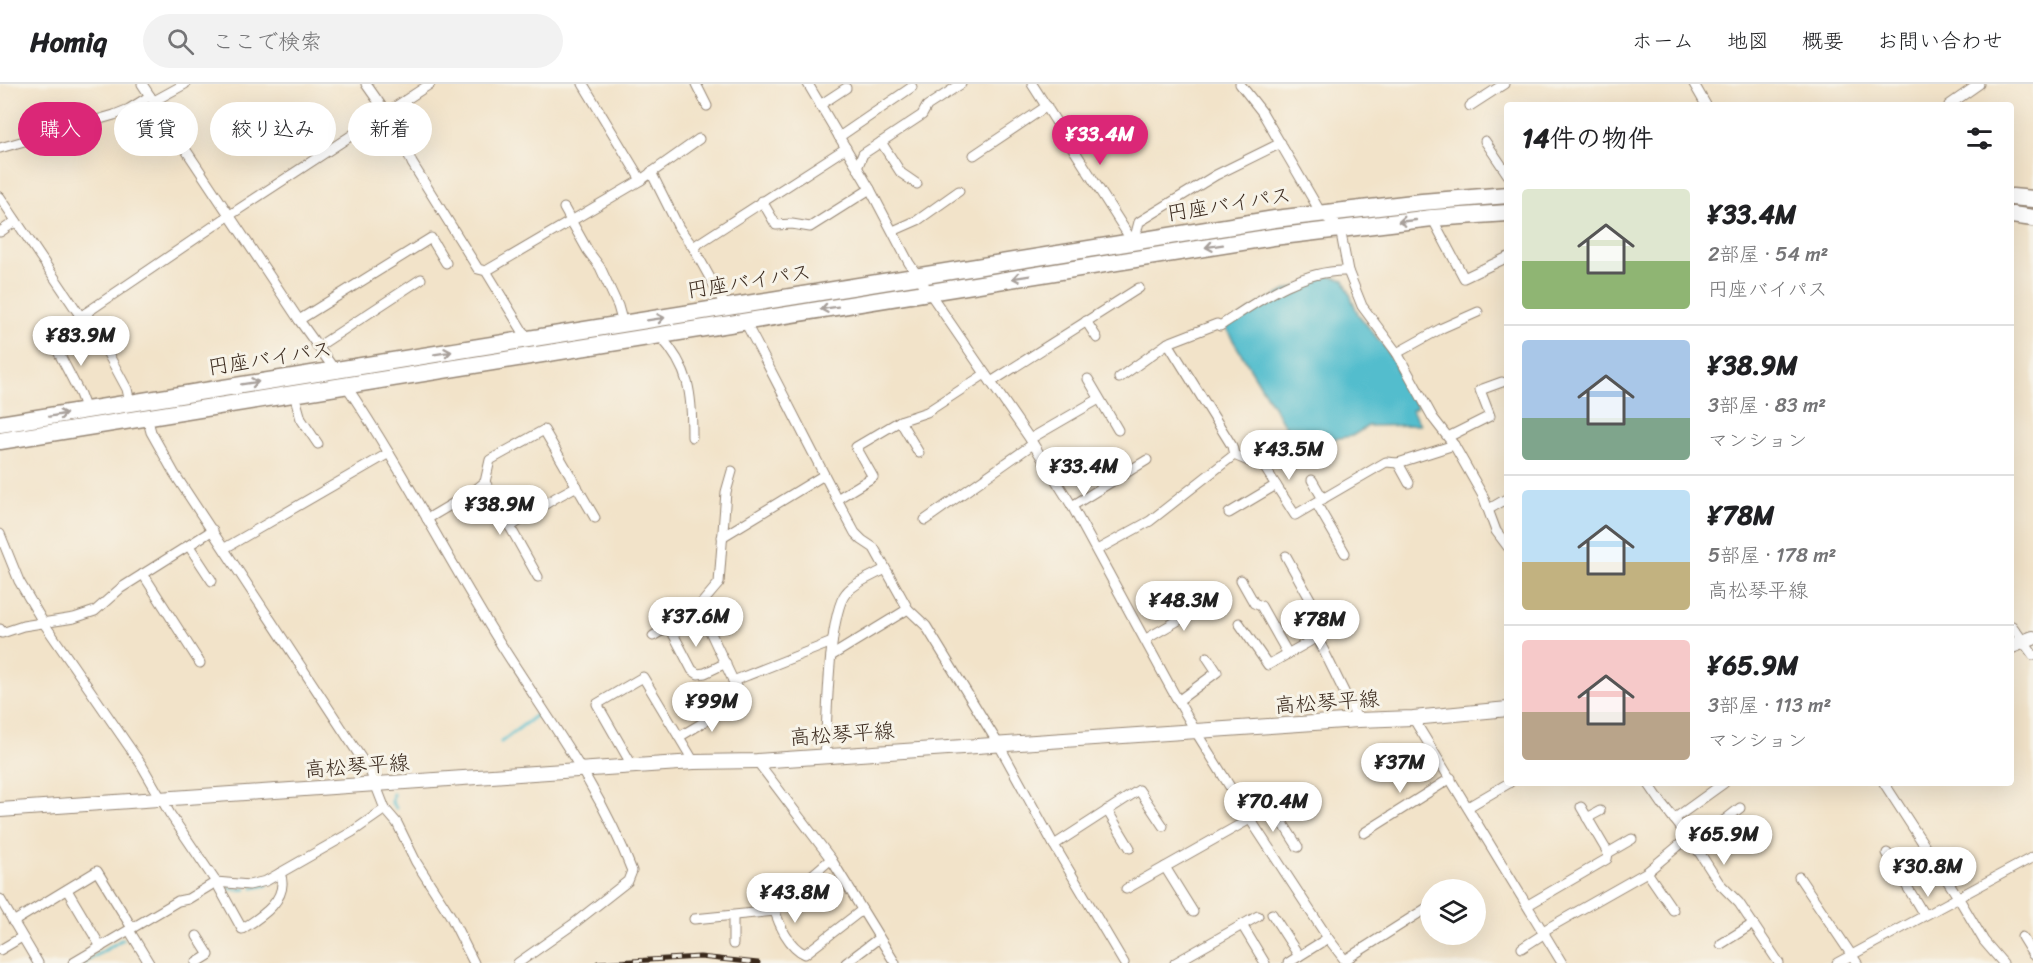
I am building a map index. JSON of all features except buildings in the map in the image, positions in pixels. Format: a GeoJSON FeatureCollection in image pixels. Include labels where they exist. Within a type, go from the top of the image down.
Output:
{"type":"FeatureCollection","features":[{"type":"Feature","properties":{"kind":"highway","name":"円座バイパス"},"geometry":{"type":"LineString","coordinates":[[0,441],[928,292],[1321,213],[1504,195]]}},
{"type":"Feature","properties":{"kind":"highway"},"geometry":{"type":"LineString","coordinates":[[2014,197],[2033,199]]}},
{"type":"Feature","properties":{"kind":"highway","name":"円座バイパス"},"geometry":{"type":"LineString","coordinates":[[0,424],[918,276],[1135,249],[1432,218],[1504,213]]}},
{"type":"Feature","properties":{"kind":"highway"},"geometry":{"type":"LineString","coordinates":[[2014,215],[2033,218]]}},
{"type":"Feature","properties":{"kind":"highway"},"geometry":{"type":"LineString","coordinates":[[130,403],[147,417]]}},
{"type":"Feature","properties":{"kind":"main road","name":"高松琴平線"},"geometry":{"type":"LineString","coordinates":[[0,810],[694,762],[825,757],[1413,718],[1504,709]]}},
{"type":"Feature","properties":{"kind":"street"},"geometry":{"type":"LineString","coordinates":[[142,84],[389,453],[501,645],[583,771],[627,858],[632,871],[628,881],[572,925],[518,963]]}},
{"type":"Feature","properties":{"kind":"street"},"geometry":{"type":"LineString","coordinates":[[0,148],[114,115],[185,84]]}},
{"type":"Feature","properties":{"kind":"street"},"geometry":{"type":"LineString","coordinates":[[366,84],[379,102]]}},
{"type":"Feature","properties":{"kind":"street"},"geometry":{"type":"LineString","coordinates":[[404,102],[430,84]]}},
{"type":"Feature","properties":{"kind":"street"},"geometry":{"type":"LineString","coordinates":[[583,84],[641,180]]}},
{"type":"Feature","properties":{"kind":"street"},"geometry":{"type":"LineString","coordinates":[[696,84],[707,106]]}},
{"type":"Feature","properties":{"kind":"street"},"geometry":{"type":"LineString","coordinates":[[808,84],[928,292],[1032,442],[1072,506],[1196,732],[1328,938],[1346,962],[1420,913]]}},
{"type":"Feature","properties":{"kind":"street"},"geometry":{"type":"LineString","coordinates":[[857,168],[864,154],[922,114],[927,106],[961,84]]}},
{"type":"Feature","properties":{"kind":"street"},"geometry":{"type":"LineString","coordinates":[[1032,84],[1135,249]]}},
{"type":"Feature","properties":{"kind":"street"},"geometry":{"type":"LineString","coordinates":[[1240,84],[1262,112],[1321,213],[1340,228],[1348,271],[1362,306],[1397,353],[1433,418],[1451,441],[1489,509],[1496,531],[1504,542]]}},
{"type":"Feature","properties":{"kind":"street"},"geometry":{"type":"LineString","coordinates":[[1470,106],[1504,84]]}},
{"type":"Feature","properties":{"kind":"street"},"geometry":{"type":"LineString","coordinates":[[1694,84],[1704,102]]}},
{"type":"Feature","properties":{"kind":"street"},"geometry":{"type":"LineString","coordinates":[[1953,102],[1979,84]]}},
{"type":"Feature","properties":{"kind":"street"},"geometry":{"type":"LineString","coordinates":[[839,137],[912,87]]}},
{"type":"Feature","properties":{"kind":"street"},"geometry":{"type":"LineString","coordinates":[[820,105],[846,88]]}},
{"type":"Feature","properties":{"kind":"street"},"geometry":{"type":"LineString","coordinates":[[974,155],[1047,106]]}},
{"type":"Feature","properties":{"kind":"street"},"geometry":{"type":"LineString","coordinates":[[86,410],[80,394],[47,338],[348,139]]}},
{"type":"Feature","properties":{"kind":"street"},"geometry":{"type":"LineString","coordinates":[[486,272],[641,180],[699,139]]}},
{"type":"Feature","properties":{"kind":"street"},"geometry":{"type":"LineString","coordinates":[[1485,141],[1504,169]]}},
{"type":"Feature","properties":{"kind":"street"},"geometry":{"type":"LineString","coordinates":[[881,142],[901,173],[916,184]]}},
{"type":"Feature","properties":{"kind":"street"},"geometry":{"type":"LineString","coordinates":[[1135,249],[1139,222],[1216,176],[1281,143]]}},
{"type":"Feature","properties":{"kind":"street"},"geometry":{"type":"LineString","coordinates":[[693,247],[846,148]]}},
{"type":"Feature","properties":{"kind":"street"},"geometry":{"type":"LineString","coordinates":[[409,156],[478,269],[486,272],[528,340]]}},
{"type":"Feature","properties":{"kind":"street"},"geometry":{"type":"LineString","coordinates":[[651,172],[679,228],[693,247],[726,307]]}},
{"type":"Feature","properties":{"kind":"street"},"geometry":{"type":"LineString","coordinates":[[762,201],[776,225],[792,224],[810,227],[870,189]]}},
{"type":"Feature","properties":{"kind":"street"},"geometry":{"type":"LineString","coordinates":[[893,231],[918,220],[959,190]]}},
{"type":"Feature","properties":{"kind":"street"},"geometry":{"type":"LineString","coordinates":[[0,197],[83,315],[127,389],[130,403]]}},
{"type":"Feature","properties":{"kind":"street"},"geometry":{"type":"LineString","coordinates":[[564,208],[600,267],[618,306],[623,324]]}},
{"type":"Feature","properties":{"kind":"street"},"geometry":{"type":"LineString","coordinates":[[1432,218],[1464,278],[1504,258]]}},
{"type":"Feature","properties":{"kind":"street"},"geometry":{"type":"LineString","coordinates":[[0,232],[16,221]]}},
{"type":"Feature","properties":{"kind":"street"},"geometry":{"type":"LineString","coordinates":[[299,320],[431,238],[446,263]]}},
{"type":"Feature","properties":{"kind":"street"},"geometry":{"type":"LineString","coordinates":[[1119,378],[1168,344],[1217,324],[1220,326],[1262,299],[1293,283],[1330,270],[1348,271]]}},
{"type":"Feature","properties":{"kind":"street"},"geometry":{"type":"LineString","coordinates":[[319,346],[421,279]]}},
{"type":"Feature","properties":{"kind":"street"},"geometry":{"type":"LineString","coordinates":[[837,500],[873,477],[856,447],[900,421],[927,412],[988,378],[1139,288]]}},
{"type":"Feature","properties":{"kind":"street"},"geometry":{"type":"LineString","coordinates":[[1397,353],[1442,328],[1478,312]]}},
{"type":"Feature","properties":{"kind":"street"},"geometry":{"type":"LineString","coordinates":[[1086,321],[1097,338]]}},
{"type":"Feature","properties":{"kind":"street"},"geometry":{"type":"LineString","coordinates":[[745,322],[855,533],[874,548],[908,609],[926,626],[999,745],[1120,962]]}},
{"type":"Feature","properties":{"kind":"street"},"geometry":{"type":"LineString","coordinates":[[660,336],[675,352],[691,392],[692,437]]}},
{"type":"Feature","properties":{"kind":"street"},"geometry":{"type":"LineString","coordinates":[[1168,344],[1233,446],[1234,455]]}},
{"type":"Feature","properties":{"kind":"street"},"geometry":{"type":"LineString","coordinates":[[1088,379],[1119,430]]}},
{"type":"Feature","properties":{"kind":"street"},"geometry":{"type":"LineString","coordinates":[[1234,455],[1265,468],[1295,515],[1386,462],[1398,463],[1451,441],[1490,416],[1480,390],[1502,382]]}},
{"type":"Feature","properties":{"kind":"street"},"geometry":{"type":"LineString","coordinates":[[294,394],[301,419],[318,444]]}},
{"type":"Feature","properties":{"kind":"street"},"geometry":{"type":"LineString","coordinates":[[926,520],[1032,442],[1099,399]]}},
{"type":"Feature","properties":{"kind":"street"},"geometry":{"type":"LineString","coordinates":[[147,417],[151,432],[168,463],[377,785],[385,808],[397,823],[416,862],[450,915],[474,963]]}},
{"type":"Feature","properties":{"kind":"street"},"geometry":{"type":"LineString","coordinates":[[900,421],[919,453]]}},
{"type":"Feature","properties":{"kind":"street"},"geometry":{"type":"LineString","coordinates":[[427,519],[485,482],[490,460],[544,430],[595,518]]}},
{"type":"Feature","properties":{"kind":"street"},"geometry":{"type":"LineString","coordinates":[[225,548],[389,453]]}},
{"type":"Feature","properties":{"kind":"street"},"geometry":{"type":"LineString","coordinates":[[1097,550],[1150,521],[1234,455]]}},
{"type":"Feature","properties":{"kind":"street"},"geometry":{"type":"LineString","coordinates":[[1072,506],[1147,460]]}},
{"type":"Feature","properties":{"kind":"street"},"geometry":{"type":"LineString","coordinates":[[1398,463],[1409,483]]}},
{"type":"Feature","properties":{"kind":"street"},"geometry":{"type":"LineString","coordinates":[[653,636],[696,610],[719,583],[726,492],[732,471]]}},
{"type":"Feature","properties":{"kind":"street"},"geometry":{"type":"LineString","coordinates":[[722,537],[824,475]]}},
{"type":"Feature","properties":{"kind":"street"},"geometry":{"type":"LineString","coordinates":[[1312,480],[1319,501],[1345,553]]}},
{"type":"Feature","properties":{"kind":"street"},"geometry":{"type":"LineString","coordinates":[[485,482],[538,577]]}},
{"type":"Feature","properties":{"kind":"street"},"geometry":{"type":"LineString","coordinates":[[1229,513],[1276,485]]}},
{"type":"Feature","properties":{"kind":"street"},"geometry":{"type":"LineString","coordinates":[[510,527],[577,486]]}},
{"type":"Feature","properties":{"kind":"street"},"geometry":{"type":"LineString","coordinates":[[1489,509],[1504,500]]}},
{"type":"Feature","properties":{"kind":"street"},"geometry":{"type":"LineString","coordinates":[[0,629],[2,633],[43,622],[74,618],[95,611],[121,588],[213,531]]}},
{"type":"Feature","properties":{"kind":"street"},"geometry":{"type":"LineString","coordinates":[[0,534],[19,581],[43,622],[141,764],[170,814],[216,882],[242,929],[254,922],[275,903],[280,895],[283,881],[280,873]]}},
{"type":"Feature","properties":{"kind":"street"},"geometry":{"type":"LineString","coordinates":[[189,546],[212,581]]}},
{"type":"Feature","properties":{"kind":"street"},"geometry":{"type":"LineString","coordinates":[[1239,622],[1268,665],[1328,631],[1286,556]]}},
{"type":"Feature","properties":{"kind":"street"},"geometry":{"type":"LineString","coordinates":[[825,757],[832,642],[841,599],[848,590],[885,569]]}},
{"type":"Feature","properties":{"kind":"street"},"geometry":{"type":"LineString","coordinates":[[143,574],[200,663]]}},
{"type":"Feature","properties":{"kind":"street"},"geometry":{"type":"LineString","coordinates":[[1241,580],[1254,603],[1261,606],[1288,654]]}},
{"type":"Feature","properties":{"kind":"street"},"geometry":{"type":"LineString","coordinates":[[1146,639],[1210,602]]}},
{"type":"Feature","properties":{"kind":"street"},"geometry":{"type":"LineString","coordinates":[[831,656],[908,609]]}},
{"type":"Feature","properties":{"kind":"street"},"geometry":{"type":"LineString","coordinates":[[696,610],[708,627],[738,691]]}},
{"type":"Feature","properties":{"kind":"street"},"geometry":{"type":"LineString","coordinates":[[669,626],[693,670],[698,674],[726,663]]}},
{"type":"Feature","properties":{"kind":"street"},"geometry":{"type":"LineString","coordinates":[[2014,629],[2033,655]]}},
{"type":"Feature","properties":{"kind":"street"},"geometry":{"type":"LineString","coordinates":[[1317,637],[1358,720]]}},
{"type":"Feature","properties":{"kind":"street"},"geometry":{"type":"LineString","coordinates":[[734,681],[832,642]]}},
{"type":"Feature","properties":{"kind":"street"},"geometry":{"type":"LineString","coordinates":[[1178,701],[1217,672],[1207,657]]}},
{"type":"Feature","properties":{"kind":"street"},"geometry":{"type":"LineString","coordinates":[[633,767],[597,704],[643,677],[694,762]]}},
{"type":"Feature","properties":{"kind":"street"},"geometry":{"type":"LineString","coordinates":[[679,737],[731,706]]}},
{"type":"Feature","properties":{"kind":"street"},"geometry":{"type":"LineString","coordinates":[[1413,718],[1563,963]]}},
{"type":"Feature","properties":{"kind":"street"},"geometry":{"type":"LineString","coordinates":[[757,761],[831,859],[895,963]]}},
{"type":"Feature","properties":{"kind":"street"},"geometry":{"type":"LineString","coordinates":[[1364,833],[1451,778]]}},
{"type":"Feature","properties":{"kind":"street"},"geometry":{"type":"LineString","coordinates":[[1468,807],[1504,786]]}},
{"type":"Feature","properties":{"kind":"street"},"geometry":{"type":"LineString","coordinates":[[1650,786],[1692,841],[1719,883],[1739,903],[1779,963]]}},
{"type":"Feature","properties":{"kind":"street"},"geometry":{"type":"LineString","coordinates":[[1674,819],[1720,786]]}},
{"type":"Feature","properties":{"kind":"street"},"geometry":{"type":"LineString","coordinates":[[1886,786],[1984,941],[2003,963]]}},
{"type":"Feature","properties":{"kind":"street"},"geometry":{"type":"LineString","coordinates":[[1054,845],[1139,790],[1163,826]]}},
{"type":"Feature","properties":{"kind":"street"},"geometry":{"type":"LineString","coordinates":[[1126,889],[1270,803],[1298,847]]}},
{"type":"Feature","properties":{"kind":"street"},"geometry":{"type":"LineString","coordinates":[[1528,905],[1607,859],[1608,853],[1581,807]]}},
{"type":"Feature","properties":{"kind":"street"},"geometry":{"type":"LineString","coordinates":[[73,963],[178,901],[188,899],[216,882],[249,885],[266,881],[352,831],[385,808]]}},
{"type":"Feature","properties":{"kind":"street"},"geometry":{"type":"LineString","coordinates":[[1522,948],[1544,932],[1647,872],[1740,808]]}},
{"type":"Feature","properties":{"kind":"street"},"geometry":{"type":"LineString","coordinates":[[1107,810],[1130,849]]}},
{"type":"Feature","properties":{"kind":"street"},"geometry":{"type":"LineString","coordinates":[[1587,818],[1600,811]]}},
{"type":"Feature","properties":{"kind":"street"},"geometry":{"type":"LineString","coordinates":[[1608,853],[1632,839]]}},
{"type":"Feature","properties":{"kind":"street"},"geometry":{"type":"LineString","coordinates":[[1887,853],[1924,915]]}},
{"type":"Feature","properties":{"kind":"street"},"geometry":{"type":"LineString","coordinates":[[1837,963],[1854,959],[1924,915],[2033,857]]}},
{"type":"Feature","properties":{"kind":"street"},"geometry":{"type":"LineString","coordinates":[[831,859],[774,908],[778,923],[797,951],[805,954],[862,910]]}},
{"type":"Feature","properties":{"kind":"street"},"geometry":{"type":"LineString","coordinates":[[1165,867],[1193,912]]}},
{"type":"Feature","properties":{"kind":"street"},"geometry":{"type":"LineString","coordinates":[[13,922],[97,871],[149,963]]}},
{"type":"Feature","properties":{"kind":"street"},"geometry":{"type":"LineString","coordinates":[[1647,872],[1673,910]]}},
{"type":"Feature","properties":{"kind":"street"},"geometry":{"type":"LineString","coordinates":[[1799,878],[1854,959]]}},
{"type":"Feature","properties":{"kind":"street"},"geometry":{"type":"LineString","coordinates":[[67,890],[101,947]]}},
{"type":"Feature","properties":{"kind":"street"},"geometry":{"type":"LineString","coordinates":[[0,899],[38,963]]}},
{"type":"Feature","properties":{"kind":"street"},"geometry":{"type":"LineString","coordinates":[[694,919],[733,917],[775,911]]}},
{"type":"Feature","properties":{"kind":"street"},"geometry":{"type":"LineString","coordinates":[[1272,914],[1293,961],[1328,938]]}},
{"type":"Feature","properties":{"kind":"street"},"geometry":{"type":"LineString","coordinates":[[1175,963],[1257,916]]}},
{"type":"Feature","properties":{"kind":"street"},"geometry":{"type":"LineString","coordinates":[[733,917],[733,944]]}},
{"type":"Feature","properties":{"kind":"street"},"geometry":{"type":"LineString","coordinates":[[1721,944],[1753,924]]}},
{"type":"Feature","properties":{"kind":"street"},"geometry":{"type":"LineString","coordinates":[[1242,925],[1265,963]]}},
{"type":"Feature","properties":{"kind":"street"},"geometry":{"type":"LineString","coordinates":[[196,963],[209,955],[197,936]]}},
{"type":"Feature","properties":{"kind":"street"},"geometry":{"type":"LineString","coordinates":[[0,950],[22,937]]}},
{"type":"Feature","properties":{"kind":"street"},"geometry":{"type":"LineString","coordinates":[[2022,937],[2033,955]]}},
{"type":"Feature","properties":{"kind":"street"},"geometry":{"type":"LineString","coordinates":[[846,963],[879,938]]}},
{"type":"Feature","properties":{"kind":"water"},"geometry":{"type":"Polygon","coordinates":[[[1329,276],[1344,280],[1358,314],[1386,349],[1417,407],[1412,410],[1420,425],[1368,426],[1352,436],[1333,439],[1299,435],[1285,426],[1225,327],[1260,304],[1287,290],[1329,276]]]}},
{"type":"Feature","properties":{"kind":"waterway"},"geometry":{"type":"LineString","coordinates":[[501,742],[539,713]]}},
{"type":"Feature","properties":{"kind":"waterway"},"geometry":{"type":"LineString","coordinates":[[393,794],[392,803],[396,808]]}},
{"type":"Feature","properties":{"kind":"waterway"},"geometry":{"type":"LineString","coordinates":[[253,888],[267,885]]}},
{"type":"Feature","properties":{"kind":"waterway"},"geometry":{"type":"LineString","coordinates":[[229,887],[237,890],[246,889]]}},
{"type":"Feature","properties":{"kind":"waterway"},"geometry":{"type":"LineString","coordinates":[[84,963],[123,939]]}},
{"type":"Feature","properties":{"kind":"railway"},"geometry":{"type":"LineString","coordinates":[[598,963],[700,957],[758,963]]}}]}
